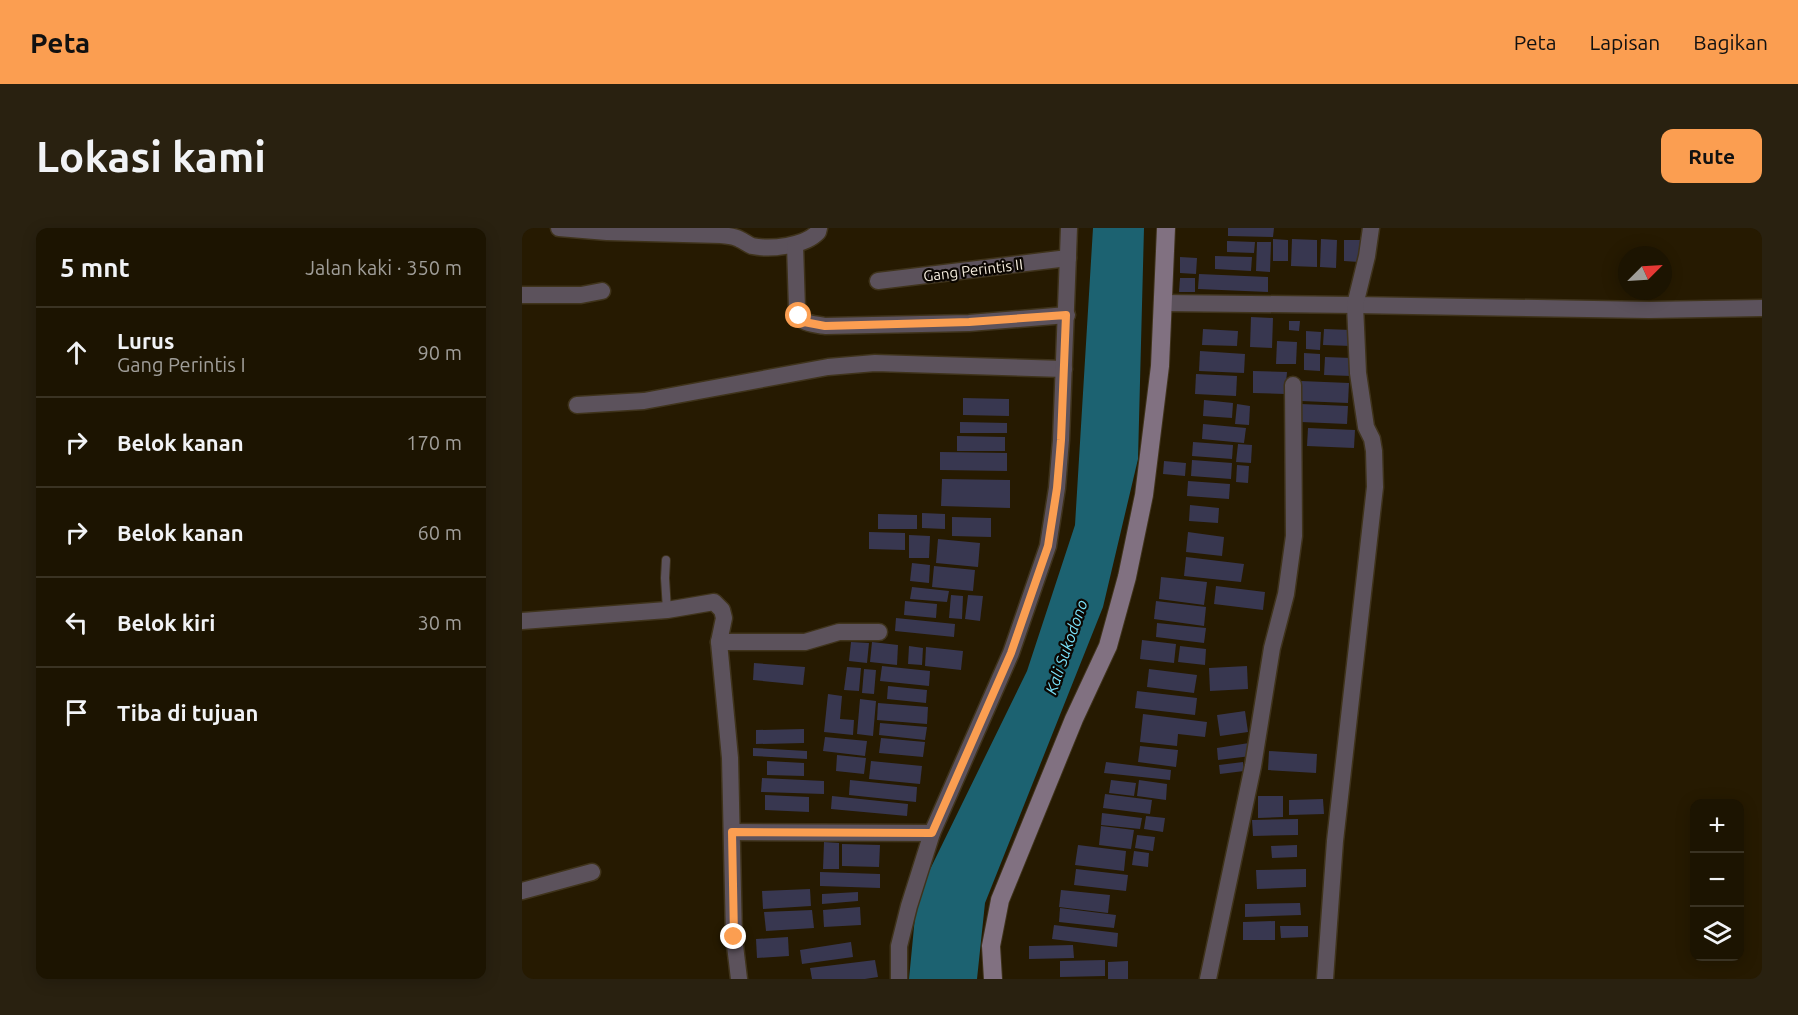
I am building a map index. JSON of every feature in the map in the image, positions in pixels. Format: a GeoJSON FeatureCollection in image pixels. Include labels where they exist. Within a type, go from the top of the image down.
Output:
{"type":"FeatureCollection","features":[{"type":"Feature","properties":{"kind":"main road"},"geometry":{"type":"LineString","coordinates":[[993,979],[991,946],[1000,900],[1074,719],[1108,646],[1127,578],[1144,495],[1160,366],[1166,228]]}},
{"type":"Feature","properties":{"kind":"street"},"geometry":{"type":"LineString","coordinates":[[559,228],[721,236],[739,239],[750,245],[795,245],[813,237],[819,228]]}},
{"type":"Feature","properties":{"kind":"street"},"geometry":{"type":"LineString","coordinates":[[899,979],[899,946],[932,833],[1011,653],[1048,546],[1057,488],[1060,449],[1069,228]]}},
{"type":"Feature","properties":{"kind":"street"},"geometry":{"type":"LineString","coordinates":[[1325,979],[1335,841],[1375,488],[1374,451],[1372,439],[1366,427],[1358,373],[1355,305],[1371,228]]}},
{"type":"Feature","properties":{"kind":"street"},"geometry":{"type":"LineString","coordinates":[[795,245],[797,309],[804,322],[825,326],[914,324],[1066,315]]}},
{"type":"Feature","properties":{"kind":"street","name":"Gang Perintis II"},"geometry":{"type":"LineString","coordinates":[[878,281],[1068,258]]}},
{"type":"Feature","properties":{"kind":"street"},"geometry":{"type":"LineString","coordinates":[[522,295],[581,295],[602,291]]}},
{"type":"Feature","properties":{"kind":"street"},"geometry":{"type":"LineString","coordinates":[[1163,303],[1648,310],[1762,308]]}},
{"type":"Feature","properties":{"kind":"street"},"geometry":{"type":"LineString","coordinates":[[577,405],[644,400],[840,366],[875,363],[1064,369]]}},
{"type":"Feature","properties":{"kind":"street"},"geometry":{"type":"LineString","coordinates":[[1208,979],[1253,766],[1272,648],[1287,583],[1294,536],[1293,385]]}},
{"type":"Feature","properties":{"kind":"street"},"geometry":{"type":"LineString","coordinates":[[522,621],[667,610],[714,602],[722,610],[724,618],[719,642],[730,758],[734,937],[739,979]]}},
{"type":"Feature","properties":{"kind":"street"},"geometry":{"type":"LineString","coordinates":[[719,642],[805,642],[839,632],[879,632]]}},
{"type":"Feature","properties":{"kind":"street"},"geometry":{"type":"LineString","coordinates":[[732,832],[932,833]]}},
{"type":"Feature","properties":{"kind":"street"},"geometry":{"type":"LineString","coordinates":[[522,891],[592,872]]}},
{"type":"Feature","properties":{"kind":"lane"},"geometry":{"type":"LineString","coordinates":[[666,560],[667,610]]}},
{"type":"Feature","properties":{"kind":"water","name":"Kali Sukodono"},"geometry":{"type":"Polygon","coordinates":[[[1093,228],[1144,228],[1138,459],[1103,607],[985,903],[977,979],[909,979],[917,896],[1027,671],[1075,525],[1093,228]]]}},
{"type":"Feature","properties":{"kind":"building"},"geometry":{"type":"Polygon","coordinates":[[[1228,228],[1274,228],[1273,237],[1228,236],[1228,228]]]}},
{"type":"Feature","properties":{"kind":"building"},"geometry":{"type":"Polygon","coordinates":[[[1273,239],[1288,240],[1288,261],[1273,261],[1273,239]]]}},
{"type":"Feature","properties":{"kind":"building"},"geometry":{"type":"Polygon","coordinates":[[[1292,239],[1317,240],[1317,267],[1291,266],[1292,239]]]}},
{"type":"Feature","properties":{"kind":"building"},"geometry":{"type":"Polygon","coordinates":[[[1321,239],[1337,240],[1336,268],[1320,267],[1321,239]]]}},
{"type":"Feature","properties":{"kind":"building"},"geometry":{"type":"Polygon","coordinates":[[[1344,240],[1360,240],[1359,262],[1344,261],[1344,240]]]}},
{"type":"Feature","properties":{"kind":"building"},"geometry":{"type":"Polygon","coordinates":[[[1227,241],[1255,242],[1254,253],[1227,252],[1227,241]]]}},
{"type":"Feature","properties":{"kind":"building"},"geometry":{"type":"Polygon","coordinates":[[[1257,242],[1271,242],[1270,272],[1256,271],[1257,242]]]}},
{"type":"Feature","properties":{"kind":"building"},"geometry":{"type":"Polygon","coordinates":[[[1215,256],[1252,257],[1251,271],[1215,269],[1215,256]]]}},
{"type":"Feature","properties":{"kind":"building"},"geometry":{"type":"Polygon","coordinates":[[[1180,257],[1197,258],[1196,274],[1180,273],[1180,257]]]}},
{"type":"Feature","properties":{"kind":"building"},"geometry":{"type":"Polygon","coordinates":[[[1199,274],[1268,277],[1268,292],[1198,289],[1199,274]]]}},
{"type":"Feature","properties":{"kind":"building"},"geometry":{"type":"Polygon","coordinates":[[[1180,278],[1195,278],[1195,292],[1179,292],[1180,278]]]}},
{"type":"Feature","properties":{"kind":"building"},"geometry":{"type":"Polygon","coordinates":[[[1251,317],[1273,318],[1272,348],[1250,347],[1251,317]]]}},
{"type":"Feature","properties":{"kind":"building"},"geometry":{"type":"Polygon","coordinates":[[[1289,321],[1300,321],[1299,331],[1289,330],[1289,321]]]}},
{"type":"Feature","properties":{"kind":"building"},"geometry":{"type":"Polygon","coordinates":[[[1203,329],[1238,331],[1237,346],[1202,345],[1203,329]]]}},
{"type":"Feature","properties":{"kind":"building"},"geometry":{"type":"Polygon","coordinates":[[[1324,329],[1352,330],[1351,346],[1323,345],[1324,329]]]}},
{"type":"Feature","properties":{"kind":"building"},"geometry":{"type":"Polygon","coordinates":[[[1306,331],[1321,332],[1320,350],[1306,349],[1306,331]]]}},
{"type":"Feature","properties":{"kind":"building"},"geometry":{"type":"Polygon","coordinates":[[[1277,341],[1297,342],[1296,364],[1276,364],[1277,341]]]}},
{"type":"Feature","properties":{"kind":"building"},"geometry":{"type":"Polygon","coordinates":[[[1200,351],[1245,354],[1244,373],[1199,371],[1200,351]]]}},
{"type":"Feature","properties":{"kind":"building"},"geometry":{"type":"Polygon","coordinates":[[[1304,353],[1320,354],[1320,371],[1304,370],[1304,353]]]}},
{"type":"Feature","properties":{"kind":"building"},"geometry":{"type":"Polygon","coordinates":[[[1325,357],[1352,358],[1351,376],[1324,375],[1325,357]]]}},
{"type":"Feature","properties":{"kind":"building"},"geometry":{"type":"Polygon","coordinates":[[[1253,371],[1287,372],[1285,394],[1253,393],[1253,371]]]}},
{"type":"Feature","properties":{"kind":"building"},"geometry":{"type":"Polygon","coordinates":[[[1196,374],[1237,376],[1236,396],[1195,394],[1196,374]]]}},
{"type":"Feature","properties":{"kind":"building"},"geometry":{"type":"Polygon","coordinates":[[[1301,381],[1349,383],[1348,403],[1301,401],[1301,381]]]}},
{"type":"Feature","properties":{"kind":"building"},"geometry":{"type":"Polygon","coordinates":[[[963,398],[1009,399],[1009,416],[963,415],[963,398]]]}},
{"type":"Feature","properties":{"kind":"building"},"geometry":{"type":"Polygon","coordinates":[[[1204,400],[1233,403],[1232,418],[1203,416],[1204,400]]]}},
{"type":"Feature","properties":{"kind":"building"},"geometry":{"type":"Polygon","coordinates":[[[1237,404],[1250,406],[1249,425],[1235,424],[1237,404]]]}},
{"type":"Feature","properties":{"kind":"building"},"geometry":{"type":"Polygon","coordinates":[[[1301,404],[1348,406],[1347,424],[1301,422],[1301,404]]]}},
{"type":"Feature","properties":{"kind":"building"},"geometry":{"type":"Polygon","coordinates":[[[960,422],[1007,423],[1007,433],[960,433],[960,422]]]}},
{"type":"Feature","properties":{"kind":"building"},"geometry":{"type":"Polygon","coordinates":[[[1203,424],[1246,428],[1244,443],[1202,439],[1203,424]]]}},
{"type":"Feature","properties":{"kind":"building"},"geometry":{"type":"Polygon","coordinates":[[[1308,428],[1355,430],[1354,448],[1307,446],[1308,428]]]}},
{"type":"Feature","properties":{"kind":"building"},"geometry":{"type":"Polygon","coordinates":[[[957,436],[1005,437],[1005,451],[957,451],[957,436]]]}},
{"type":"Feature","properties":{"kind":"building"},"geometry":{"type":"Polygon","coordinates":[[[1193,442],[1233,445],[1232,459],[1192,456],[1193,442]]]}},
{"type":"Feature","properties":{"kind":"building"},"geometry":{"type":"Polygon","coordinates":[[[1238,444],[1252,445],[1251,463],[1236,462],[1238,444]]]}},
{"type":"Feature","properties":{"kind":"building"},"geometry":{"type":"Polygon","coordinates":[[[940,452],[1007,453],[1007,471],[940,470],[940,452]]]}},
{"type":"Feature","properties":{"kind":"building"},"geometry":{"type":"Polygon","coordinates":[[[1192,460],[1232,463],[1231,479],[1191,476],[1192,460]]]}},
{"type":"Feature","properties":{"kind":"building"},"geometry":{"type":"Polygon","coordinates":[[[1164,461],[1186,463],[1185,476],[1163,474],[1164,461]]]}},
{"type":"Feature","properties":{"kind":"building"},"geometry":{"type":"Polygon","coordinates":[[[1237,465],[1249,466],[1248,483],[1236,482],[1237,465]]]}},
{"type":"Feature","properties":{"kind":"building"},"geometry":{"type":"Polygon","coordinates":[[[942,479],[1010,480],[1010,508],[941,506],[942,479]]]}},
{"type":"Feature","properties":{"kind":"building"},"geometry":{"type":"Polygon","coordinates":[[[1188,481],[1230,484],[1229,499],[1187,496],[1188,481]]]}},
{"type":"Feature","properties":{"kind":"building"},"geometry":{"type":"Polygon","coordinates":[[[1190,505],[1219,508],[1218,523],[1189,521],[1190,505]]]}},
{"type":"Feature","properties":{"kind":"building"},"geometry":{"type":"Polygon","coordinates":[[[922,513],[945,514],[945,529],[922,528],[922,513]]]}},
{"type":"Feature","properties":{"kind":"building"},"geometry":{"type":"Polygon","coordinates":[[[878,514],[917,515],[917,529],[878,529],[878,514]]]}},
{"type":"Feature","properties":{"kind":"building"},"geometry":{"type":"Polygon","coordinates":[[[952,517],[991,518],[991,537],[952,536],[952,517]]]}},
{"type":"Feature","properties":{"kind":"building"},"geometry":{"type":"Polygon","coordinates":[[[869,532],[905,533],[905,550],[869,549],[869,532]]]}},
{"type":"Feature","properties":{"kind":"building"},"geometry":{"type":"Polygon","coordinates":[[[1188,532],[1224,537],[1222,556],[1186,552],[1188,532]]]}},
{"type":"Feature","properties":{"kind":"building"},"geometry":{"type":"Polygon","coordinates":[[[909,535],[930,536],[929,558],[909,558],[909,535]]]}},
{"type":"Feature","properties":{"kind":"building"},"geometry":{"type":"Polygon","coordinates":[[[938,539],[980,543],[978,567],[936,563],[938,539]]]}},
{"type":"Feature","properties":{"kind":"building"},"geometry":{"type":"Polygon","coordinates":[[[1186,557],[1244,564],[1241,582],[1184,576],[1186,557]]]}},
{"type":"Feature","properties":{"kind":"building"},"geometry":{"type":"Polygon","coordinates":[[[912,563],[930,565],[929,583],[910,581],[912,563]]]}},
{"type":"Feature","properties":{"kind":"building"},"geometry":{"type":"Polygon","coordinates":[[[934,566],[975,570],[973,591],[932,587],[934,566]]]}},
{"type":"Feature","properties":{"kind":"building"},"geometry":{"type":"Polygon","coordinates":[[[1161,577],[1207,582],[1204,605],[1159,599],[1161,577]]]}},
{"type":"Feature","properties":{"kind":"building"},"geometry":{"type":"Polygon","coordinates":[[[1216,586],[1265,592],[1263,610],[1214,604],[1216,586]]]}},
{"type":"Feature","properties":{"kind":"building"},"geometry":{"type":"Polygon","coordinates":[[[912,587],[949,591],[947,602],[910,599],[912,587]]]}},
{"type":"Feature","properties":{"kind":"building"},"geometry":{"type":"Polygon","coordinates":[[[951,595],[963,596],[962,619],[949,618],[951,595]]]}},
{"type":"Feature","properties":{"kind":"building"},"geometry":{"type":"Polygon","coordinates":[[[968,595],[983,596],[980,621],[965,619],[968,595]]]}},
{"type":"Feature","properties":{"kind":"building"},"geometry":{"type":"Polygon","coordinates":[[[905,601],[937,604],[936,618],[904,615],[905,601]]]}},
{"type":"Feature","properties":{"kind":"building"},"geometry":{"type":"Polygon","coordinates":[[[1156,601],[1206,607],[1204,626],[1154,619],[1156,601]]]}},
{"type":"Feature","properties":{"kind":"building"},"geometry":{"type":"Polygon","coordinates":[[[896,618],[955,624],[954,637],[895,631],[896,618]]]}},
{"type":"Feature","properties":{"kind":"building"},"geometry":{"type":"Polygon","coordinates":[[[1157,623],[1206,628],[1204,643],[1156,637],[1157,623]]]}},
{"type":"Feature","properties":{"kind":"building"},"geometry":{"type":"Polygon","coordinates":[[[1142,640],[1176,644],[1174,663],[1140,659],[1142,640]]]}},
{"type":"Feature","properties":{"kind":"building"},"geometry":{"type":"Polygon","coordinates":[[[851,642],[869,643],[867,663],[849,661],[851,642]]]}},
{"type":"Feature","properties":{"kind":"building"},"geometry":{"type":"Polygon","coordinates":[[[872,642],[898,645],[897,665],[870,662],[872,642]]]}},
{"type":"Feature","properties":{"kind":"building"},"geometry":{"type":"Polygon","coordinates":[[[909,646],[923,648],[922,665],[908,664],[909,646]]]}},
{"type":"Feature","properties":{"kind":"building"},"geometry":{"type":"Polygon","coordinates":[[[1180,646],[1206,649],[1205,665],[1178,662],[1180,646]]]}},
{"type":"Feature","properties":{"kind":"building"},"geometry":{"type":"Polygon","coordinates":[[[926,647],[963,651],[961,670],[925,666],[926,647]]]}},
{"type":"Feature","properties":{"kind":"building"},"geometry":{"type":"Polygon","coordinates":[[[754,663],[805,667],[803,685],[753,680],[754,663]]]}},
{"type":"Feature","properties":{"kind":"building"},"geometry":{"type":"Polygon","coordinates":[[[882,666],[930,671],[929,686],[880,681],[882,666]]]}},
{"type":"Feature","properties":{"kind":"building"},"geometry":{"type":"Polygon","coordinates":[[[1247,666],[1248,689],[1210,691],[1209,668],[1247,666]]]}},
{"type":"Feature","properties":{"kind":"building"},"geometry":{"type":"Polygon","coordinates":[[[847,667],[861,668],[859,691],[844,690],[847,667]]]}},
{"type":"Feature","properties":{"kind":"building"},"geometry":{"type":"Polygon","coordinates":[[[864,669],[876,670],[874,694],[862,693],[864,669]]]}},
{"type":"Feature","properties":{"kind":"building"},"geometry":{"type":"Polygon","coordinates":[[[1149,669],[1197,675],[1194,693],[1147,687],[1149,669]]]}},
{"type":"Feature","properties":{"kind":"building"},"geometry":{"type":"Polygon","coordinates":[[[888,686],[927,690],[926,703],[887,699],[888,686]]]}},
{"type":"Feature","properties":{"kind":"building"},"geometry":{"type":"Polygon","coordinates":[[[1137,691],[1197,698],[1195,715],[1135,708],[1137,691]]]}},
{"type":"Feature","properties":{"kind":"building"},"geometry":{"type":"Polygon","coordinates":[[[828,694],[842,696],[840,719],[854,720],[853,735],[824,732],[828,694]]]}},
{"type":"Feature","properties":{"kind":"building"},"geometry":{"type":"Polygon","coordinates":[[[860,699],[876,701],[873,736],[857,734],[860,699]]]}},
{"type":"Feature","properties":{"kind":"building"},"geometry":{"type":"Polygon","coordinates":[[[878,703],[928,707],[927,724],[877,720],[878,703]]]}},
{"type":"Feature","properties":{"kind":"building"},"geometry":{"type":"Polygon","coordinates":[[[1245,711],[1248,732],[1220,736],[1217,715],[1245,711]]]}},
{"type":"Feature","properties":{"kind":"building"},"geometry":{"type":"Polygon","coordinates":[[[1143,714],[1207,722],[1205,737],[1178,734],[1177,746],[1140,742],[1143,714]]]}},
{"type":"Feature","properties":{"kind":"building"},"geometry":{"type":"Polygon","coordinates":[[[880,723],[927,727],[925,740],[879,735],[880,723]]]}},
{"type":"Feature","properties":{"kind":"building"},"geometry":{"type":"Polygon","coordinates":[[[804,729],[804,743],[756,744],[756,730],[804,729]]]}},
{"type":"Feature","properties":{"kind":"building"},"geometry":{"type":"Polygon","coordinates":[[[825,737],[867,741],[865,756],[823,751],[825,737]]]}},
{"type":"Feature","properties":{"kind":"building"},"geometry":{"type":"Polygon","coordinates":[[[881,738],[925,742],[923,757],[879,753],[881,738]]]}},
{"type":"Feature","properties":{"kind":"building"},"geometry":{"type":"Polygon","coordinates":[[[1249,743],[1251,756],[1218,760],[1217,748],[1249,743]]]}},
{"type":"Feature","properties":{"kind":"building"},"geometry":{"type":"Polygon","coordinates":[[[1140,746],[1178,750],[1176,767],[1138,762],[1140,746]]]}},
{"type":"Feature","properties":{"kind":"building"},"geometry":{"type":"Polygon","coordinates":[[[753,748],[807,751],[807,759],[753,756],[753,748]]]}},
{"type":"Feature","properties":{"kind":"building"},"geometry":{"type":"Polygon","coordinates":[[[1269,751],[1317,754],[1316,773],[1268,770],[1269,751]]]}},
{"type":"Feature","properties":{"kind":"building"},"geometry":{"type":"Polygon","coordinates":[[[837,755],[866,758],[864,774],[836,771],[837,755]]]}},
{"type":"Feature","properties":{"kind":"building"},"geometry":{"type":"Polygon","coordinates":[[[767,761],[804,763],[804,776],[767,775],[767,761]]]}},
{"type":"Feature","properties":{"kind":"building"},"geometry":{"type":"Polygon","coordinates":[[[871,761],[922,766],[920,784],[869,779],[871,761]]]}},
{"type":"Feature","properties":{"kind":"building"},"geometry":{"type":"Polygon","coordinates":[[[1106,762],[1171,770],[1170,780],[1104,773],[1106,762]]]}},
{"type":"Feature","properties":{"kind":"building"},"geometry":{"type":"Polygon","coordinates":[[[1243,762],[1244,771],[1220,774],[1219,765],[1243,762]]]}},
{"type":"Feature","properties":{"kind":"building"},"geometry":{"type":"Polygon","coordinates":[[[762,778],[824,781],[824,794],[761,792],[762,778]]]}},
{"type":"Feature","properties":{"kind":"building"},"geometry":{"type":"Polygon","coordinates":[[[850,780],[917,787],[916,802],[849,795],[850,780]]]}},
{"type":"Feature","properties":{"kind":"building"},"geometry":{"type":"Polygon","coordinates":[[[1111,780],[1136,783],[1134,796],[1109,793],[1111,780]]]}},
{"type":"Feature","properties":{"kind":"building"},"geometry":{"type":"Polygon","coordinates":[[[1139,780],[1167,784],[1166,800],[1137,796],[1139,780]]]}},
{"type":"Feature","properties":{"kind":"building"},"geometry":{"type":"Polygon","coordinates":[[[1105,794],[1152,800],[1150,814],[1103,808],[1105,794]]]}},
{"type":"Feature","properties":{"kind":"building"},"geometry":{"type":"Polygon","coordinates":[[[765,795],[809,797],[809,812],[765,810],[765,795]]]}},
{"type":"Feature","properties":{"kind":"building"},"geometry":{"type":"Polygon","coordinates":[[[832,796],[908,804],[907,816],[831,809],[832,796]]]}},
{"type":"Feature","properties":{"kind":"building"},"geometry":{"type":"Polygon","coordinates":[[[1258,796],[1283,796],[1283,817],[1258,818],[1258,796]]]}},
{"type":"Feature","properties":{"kind":"building"},"geometry":{"type":"Polygon","coordinates":[[[1323,799],[1324,814],[1289,815],[1289,800],[1323,799]]]}},
{"type":"Feature","properties":{"kind":"building"},"geometry":{"type":"Polygon","coordinates":[[[1102,813],[1142,818],[1140,829],[1101,825],[1102,813]]]}},
{"type":"Feature","properties":{"kind":"building"},"geometry":{"type":"Polygon","coordinates":[[[1146,816],[1165,818],[1163,832],[1144,829],[1146,816]]]}},
{"type":"Feature","properties":{"kind":"building"},"geometry":{"type":"Polygon","coordinates":[[[1298,819],[1298,835],[1253,836],[1252,820],[1298,819]]]}},
{"type":"Feature","properties":{"kind":"building"},"geometry":{"type":"Polygon","coordinates":[[[1101,826],[1134,830],[1131,849],[1099,845],[1101,826]]]}},
{"type":"Feature","properties":{"kind":"building"},"geometry":{"type":"Polygon","coordinates":[[[1137,835],[1155,837],[1153,851],[1135,848],[1137,835]]]}},
{"type":"Feature","properties":{"kind":"building"},"geometry":{"type":"Polygon","coordinates":[[[824,842],[839,843],[839,869],[823,869],[824,842]]]}},
{"type":"Feature","properties":{"kind":"building"},"geometry":{"type":"Polygon","coordinates":[[[842,844],[880,845],[879,867],[842,866],[842,844]]]}},
{"type":"Feature","properties":{"kind":"building"},"geometry":{"type":"Polygon","coordinates":[[[1078,845],[1126,851],[1124,871],[1075,865],[1078,845]]]}},
{"type":"Feature","properties":{"kind":"building"},"geometry":{"type":"Polygon","coordinates":[[[1297,845],[1297,857],[1272,858],[1271,846],[1297,845]]]}},
{"type":"Feature","properties":{"kind":"building"},"geometry":{"type":"Polygon","coordinates":[[[1134,851],[1149,853],[1148,867],[1132,865],[1134,851]]]}},
{"type":"Feature","properties":{"kind":"building"},"geometry":{"type":"Polygon","coordinates":[[[1076,869],[1128,875],[1126,891],[1074,885],[1076,869]]]}},
{"type":"Feature","properties":{"kind":"building"},"geometry":{"type":"Polygon","coordinates":[[[1306,869],[1306,887],[1257,889],[1256,870],[1306,869]]]}},
{"type":"Feature","properties":{"kind":"building"},"geometry":{"type":"Polygon","coordinates":[[[820,872],[880,874],[880,888],[820,886],[820,872]]]}},
{"type":"Feature","properties":{"kind":"building"},"geometry":{"type":"Polygon","coordinates":[[[810,889],[811,906],[763,909],[762,891],[810,889]]]}},
{"type":"Feature","properties":{"kind":"building"},"geometry":{"type":"Polygon","coordinates":[[[1061,890],[1110,895],[1108,913],[1059,907],[1061,890]]]}},
{"type":"Feature","properties":{"kind":"building"},"geometry":{"type":"Polygon","coordinates":[[[858,892],[858,901],[822,904],[822,894],[858,892]]]}},
{"type":"Feature","properties":{"kind":"building"},"geometry":{"type":"Polygon","coordinates":[[[1300,903],[1301,915],[1245,917],[1245,904],[1300,903]]]}},
{"type":"Feature","properties":{"kind":"building"},"geometry":{"type":"Polygon","coordinates":[[[860,907],[861,925],[824,927],[823,910],[860,907]]]}},
{"type":"Feature","properties":{"kind":"building"},"geometry":{"type":"Polygon","coordinates":[[[1060,908],[1116,915],[1114,928],[1059,922],[1060,908]]]}},
{"type":"Feature","properties":{"kind":"building"},"geometry":{"type":"Polygon","coordinates":[[[812,910],[814,928],[766,931],[764,912],[812,910]]]}},
{"type":"Feature","properties":{"kind":"building"},"geometry":{"type":"Polygon","coordinates":[[[1275,921],[1275,940],[1243,940],[1243,922],[1275,921]]]}},
{"type":"Feature","properties":{"kind":"building"},"geometry":{"type":"Polygon","coordinates":[[[1054,925],[1118,933],[1117,947],[1052,939],[1054,925]]]}},
{"type":"Feature","properties":{"kind":"building"},"geometry":{"type":"Polygon","coordinates":[[[1280,926],[1308,926],[1308,937],[1281,938],[1280,926]]]}},
{"type":"Feature","properties":{"kind":"building"},"geometry":{"type":"Polygon","coordinates":[[[788,937],[789,956],[757,958],[756,939],[788,937]]]}},
{"type":"Feature","properties":{"kind":"building"},"geometry":{"type":"Polygon","coordinates":[[[851,942],[853,957],[802,964],[800,950],[851,942]]]}},
{"type":"Feature","properties":{"kind":"building"},"geometry":{"type":"Polygon","coordinates":[[[1073,945],[1074,958],[1029,959],[1029,946],[1073,945]]]}},
{"type":"Feature","properties":{"kind":"building"},"geometry":{"type":"Polygon","coordinates":[[[875,960],[878,977],[812,979],[810,968],[875,960]]]}},
{"type":"Feature","properties":{"kind":"building"},"geometry":{"type":"Polygon","coordinates":[[[1105,960],[1105,976],[1060,977],[1060,961],[1105,960]]]}},
{"type":"Feature","properties":{"kind":"building"},"geometry":{"type":"Polygon","coordinates":[[[1128,961],[1128,979],[1108,979],[1108,962],[1128,961]]]}},
{"type":"Feature","properties":{"kind":"route"},"geometry":{"type":"LineString","coordinates":[[734,937],[732,832],[932,833],[1011,653],[1048,546],[1057,488],[1066,315],[969,322],[825,326],[804,322],[799,316]]}}]}
